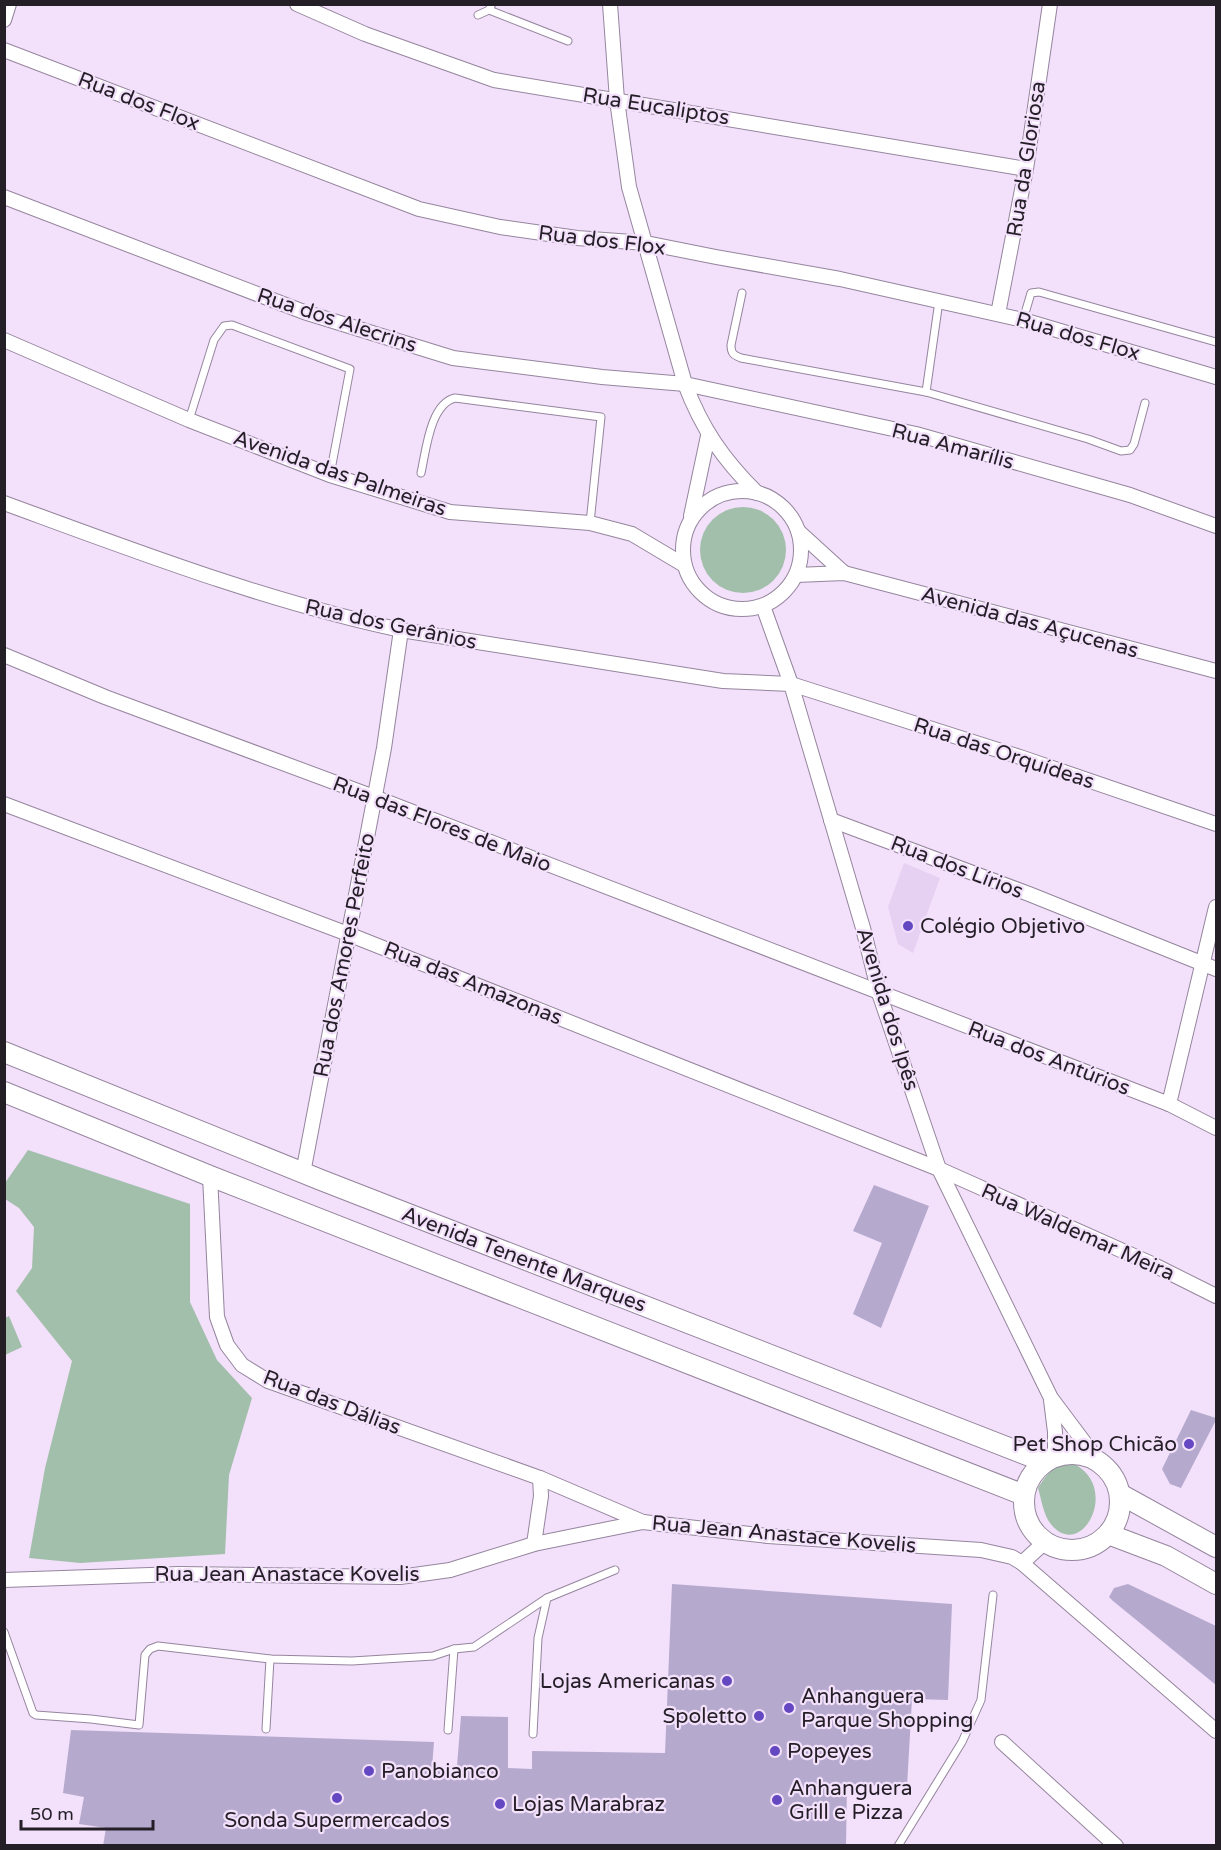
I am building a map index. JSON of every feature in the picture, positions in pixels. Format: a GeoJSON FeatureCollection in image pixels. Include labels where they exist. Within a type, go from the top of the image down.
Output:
{"type":"FeatureCollection","features":[{"type":"Feature","properties":{"kind":"main road","name":"Avenida Tenente Marques"},"geometry":{"type":"LineString","coordinates":[[4,1052],[303,1173],[1050,1460],[1078,1454],[1099,1462]]}},
{"type":"Feature","properties":{"kind":"main road","name":"Avenida Tenente Marques"},"geometry":{"type":"LineString","coordinates":[[4,1092],[210,1176],[1024,1495]]}},
{"type":"Feature","properties":{"kind":"main road"},"geometry":{"type":"LineString","coordinates":[[1050,1460],[1035,1471],[1028,1482],[1024,1495],[1024,1509],[1028,1522],[1045,1542],[1058,1548],[1078,1549],[1098,1543],[1108,1534],[1116,1522],[1120,1509],[1120,1494],[1113,1476],[1099,1462]]}},
{"type":"Feature","properties":{"kind":"main road"},"geometry":{"type":"LineString","coordinates":[[1120,1494],[1216,1547]]}},
{"type":"Feature","properties":{"kind":"main road"},"geometry":{"type":"LineString","coordinates":[[1108,1534],[1166,1556],[1216,1584]]}},
{"type":"Feature","properties":{"kind":"street"},"geometry":{"type":"LineString","coordinates":[[4,20],[9,4]]}},
{"type":"Feature","properties":{"kind":"street","name":"Rua Eucaliptos"},"geometry":{"type":"LineString","coordinates":[[297,4],[365,34],[495,80],[1026,169]]}},
{"type":"Feature","properties":{"kind":"street"},"geometry":{"type":"LineString","coordinates":[[610,4],[617,100],[629,187],[685,384],[695,412],[708,436],[733,469],[757,493]]}},
{"type":"Feature","properties":{"kind":"street","name":"Rua da Gloriosa"},"geometry":{"type":"LineString","coordinates":[[999,314],[1026,169],[1050,4]]}},
{"type":"Feature","properties":{"kind":"street","name":"Rua dos Flox"},"geometry":{"type":"LineString","coordinates":[[4,50],[419,209],[500,227],[577,238],[646,243],[840,279],[1023,320],[1216,377]]}},
{"type":"Feature","properties":{"kind":"street","name":"Rua dos Alecrins"},"geometry":{"type":"LineString","coordinates":[[4,197],[304,312],[453,358],[602,377],[685,384]]}},
{"type":"Feature","properties":{"kind":"street","name":"Avenida das Palmeiras"},"geometry":{"type":"LineString","coordinates":[[4,340],[189,420],[330,475],[450,512],[590,523],[632,534],[684,565]]}},
{"type":"Feature","properties":{"kind":"street","name":"Rua Amarílis"},"geometry":{"type":"LineString","coordinates":[[685,384],[916,434],[1130,495],[1216,526]]}},
{"type":"Feature","properties":{"kind":"street"},"geometry":{"type":"LineString","coordinates":[[691,519],[708,436]]}},
{"type":"Feature","properties":{"kind":"street"},"geometry":{"type":"LineString","coordinates":[[743,490],[757,493],[771,498],[783,507],[799,532],[801,546],[796,575],[778,597],[763,606],[745,609],[727,608],[712,602],[690,579],[684,565],[682,549],[684,533],[701,506],[714,497],[743,490]]}},
{"type":"Feature","properties":{"kind":"street","name":"Rua dos Gerânios"},"geometry":{"type":"LineString","coordinates":[[4,503],[147,556],[291,603],[401,630],[723,681],[791,684]]}},
{"type":"Feature","properties":{"kind":"street","name":"Avenida das Açucenas"},"geometry":{"type":"LineString","coordinates":[[799,532],[844,573]]}},
{"type":"Feature","properties":{"kind":"street","name":"Avenida das Açucenas"},"geometry":{"type":"LineString","coordinates":[[796,575],[844,573],[1216,671]]}},
{"type":"Feature","properties":{"kind":"street","name":"Avenida dos Ipês"},"geometry":{"type":"LineString","coordinates":[[763,606],[791,684],[863,928],[879,993],[939,1169],[1051,1398],[1099,1462]]}},
{"type":"Feature","properties":{"kind":"street","name":"Rua dos Amores Perfeito"},"geometry":{"type":"LineString","coordinates":[[303,1173],[384,748],[401,630]]}},
{"type":"Feature","properties":{"kind":"street","name":"Rua das Flores de Maio"},"geometry":{"type":"LineString","coordinates":[[4,655],[105,697],[374,797],[879,993]]}},
{"type":"Feature","properties":{"kind":"street","name":"Rua das Orquídeas"},"geometry":{"type":"LineString","coordinates":[[791,684],[1023,758],[1216,824]]}},
{"type":"Feature","properties":{"kind":"street","name":"Rua das Amazonas"},"geometry":{"type":"LineString","coordinates":[[4,804],[348,934],[939,1169]]}},
{"type":"Feature","properties":{"kind":"street","name":"Rua dos Lírios"},"geometry":{"type":"LineString","coordinates":[[831,820],[1210,965]]}},
{"type":"Feature","properties":{"kind":"street"},"geometry":{"type":"LineString","coordinates":[[1169,1104],[1210,965],[1216,907]]}},
{"type":"Feature","properties":{"kind":"street","name":"Rua dos Antúrios"},"geometry":{"type":"LineString","coordinates":[[879,993],[1169,1104],[1216,1128]]}},
{"type":"Feature","properties":{"kind":"street","name":"Rua Waldemar Meira"},"geometry":{"type":"LineString","coordinates":[[939,1169],[1152,1264],[1216,1296]]}},
{"type":"Feature","properties":{"kind":"street","name":"Rua das Dálias"},"geometry":{"type":"LineString","coordinates":[[210,1176],[217,1317],[227,1345],[242,1365],[268,1381],[540,1478],[643,1522]]}},
{"type":"Feature","properties":{"kind":"street","name":"Avenida dos Ipês"},"geometry":{"type":"LineString","coordinates":[[1050,1460],[1055,1432],[1051,1398]]}},
{"type":"Feature","properties":{"kind":"street"},"geometry":{"type":"LineString","coordinates":[[534,1544],[542,1496],[540,1478]]}},
{"type":"Feature","properties":{"kind":"street","name":"Rua Jean Anastace Kovelis"},"geometry":{"type":"LineString","coordinates":[[4,1580],[179,1574],[400,1577],[450,1570],[534,1544],[643,1522],[768,1536],[981,1550],[1012,1557],[1022,1563],[1216,1731]]}},
{"type":"Feature","properties":{"kind":"street"},"geometry":{"type":"LineString","coordinates":[[1022,1563],[1045,1542]]}},
{"type":"Feature","properties":{"kind":"street"},"geometry":{"type":"LineString","coordinates":[[1002,1742],[1116,1845]]}},
{"type":"Feature","properties":{"kind":"lane"},"geometry":{"type":"LineString","coordinates":[[478,15],[490,7],[568,41]]}},
{"type":"Feature","properties":{"kind":"lane"},"geometry":{"type":"LineString","coordinates":[[1023,320],[1031,293],[1039,292],[1216,342]]}},
{"type":"Feature","properties":{"kind":"lane"},"geometry":{"type":"LineString","coordinates":[[742,293],[731,345],[731,352],[734,356],[927,392],[1126,452],[1134,444],[1145,403]]}},
{"type":"Feature","properties":{"kind":"lane"},"geometry":{"type":"LineString","coordinates":[[927,392],[939,301]]}},
{"type":"Feature","properties":{"kind":"lane"},"geometry":{"type":"LineString","coordinates":[[189,420],[214,340],[224,326],[232,325],[350,369],[330,475]]}},
{"type":"Feature","properties":{"kind":"lane"},"geometry":{"type":"LineString","coordinates":[[421,473],[434,418],[440,406],[447,400],[455,398],[601,417],[590,523]]}},
{"type":"Feature","properties":{"kind":"lane"},"geometry":{"type":"LineString","coordinates":[[4,1632],[33,1713],[139,1725],[145,1656],[150,1649],[158,1646],[270,1659],[352,1661],[433,1656],[454,1649],[474,1647],[547,1598],[615,1569]]}},
{"type":"Feature","properties":{"kind":"lane"},"geometry":{"type":"LineString","coordinates":[[898,1845],[962,1742],[981,1700],[993,1595]]}},
{"type":"Feature","properties":{"kind":"lane"},"geometry":{"type":"LineString","coordinates":[[533,1734],[538,1638],[547,1598]]}},
{"type":"Feature","properties":{"kind":"lane"},"geometry":{"type":"LineString","coordinates":[[448,1730],[454,1649]]}},
{"type":"Feature","properties":{"kind":"lane"},"geometry":{"type":"LineString","coordinates":[[266,1729],[270,1659]]}},
{"type":"Feature","properties":{"kind":"shaded area","name":"Colégio Objetivo"},"geometry":{"type":"Polygon","coordinates":[[[904,863],[940,878],[913,953],[898,944],[888,907],[904,863]]]}},
{"type":"Feature","properties":{"kind":"green space"},"geometry":{"type":"Polygon","coordinates":[[[743,507],[767,514],[779,526],[786,550],[779,574],[767,586],[743,593],[719,586],[707,574],[700,550],[707,526],[719,514],[743,507]]]}},
{"type":"Feature","properties":{"kind":"green space"},"geometry":{"type":"Polygon","coordinates":[[[28,1150],[190,1204],[190,1302],[217,1360],[252,1398],[229,1475],[225,1554],[80,1563],[29,1558],[45,1468],[72,1361],[16,1291],[32,1268],[34,1227],[19,1208],[5,1199],[5,1183],[28,1150]]]}},
{"type":"Feature","properties":{"kind":"green space"},"geometry":{"type":"Polygon","coordinates":[[[9,1316],[22,1347],[5,1355],[5,1318],[9,1316]]]}},
{"type":"Feature","properties":{"kind":"green space"},"geometry":{"type":"Polygon","coordinates":[[[1070,1462],[1086,1473],[1094,1488],[1095,1503],[1091,1518],[1083,1529],[1072,1534],[1060,1532],[1048,1520],[1038,1488],[1051,1471],[1059,1465],[1070,1462]]]}},
{"type":"Feature","properties":{"kind":"building"},"geometry":{"type":"Polygon","coordinates":[[[874,1185],[929,1206],[881,1328],[853,1314],[882,1243],[853,1231],[874,1185]]]}},
{"type":"Feature","properties":{"kind":"building","name":"Pet Shop Chicão"},"geometry":{"type":"Polygon","coordinates":[[[1191,1410],[1216,1418],[1216,1420],[1181,1488],[1170,1484],[1162,1469],[1191,1410]]]}},
{"type":"Feature","properties":{"kind":"building","name":"Anhanguera Parque Shopping"},"geometry":{"type":"Polygon","coordinates":[[[672,1584],[952,1604],[948,1700],[912,1699],[907,1787],[847,1784],[846,1846],[103,1846],[106,1828],[79,1824],[84,1797],[63,1793],[71,1730],[434,1742],[432,1768],[457,1766],[461,1716],[508,1717],[508,1768],[532,1769],[532,1751],[665,1753],[672,1584]]]}},
{"type":"Feature","properties":{"kind":"building"},"geometry":{"type":"Polygon","coordinates":[[[1128,1584],[1216,1626],[1216,1685],[1109,1597],[1114,1588],[1128,1584]]]}},
{"type":"Feature","properties":{"kind":"place","name":"Colégio Objetivo"},"geometry":{"type":"Point","coordinates":[908,926]}},
{"type":"Feature","properties":{"kind":"place","name":"Pet Shop Chicão"},"geometry":{"type":"Point","coordinates":[1189,1444]}},
{"type":"Feature","properties":{"kind":"place","name":"Lojas Americanas"},"geometry":{"type":"Point","coordinates":[727,1681]}},
{"type":"Feature","properties":{"kind":"place","name":"Anhanguera Parque Shopping"},"geometry":{"type":"Point","coordinates":[789,1708]}},
{"type":"Feature","properties":{"kind":"place","name":"Spoletto"},"geometry":{"type":"Point","coordinates":[759,1716]}},
{"type":"Feature","properties":{"kind":"place","name":"Popeyes"},"geometry":{"type":"Point","coordinates":[775,1751]}},
{"type":"Feature","properties":{"kind":"place","name":"Panobianco"},"geometry":{"type":"Point","coordinates":[369,1771]}},
{"type":"Feature","properties":{"kind":"place","name":"Sonda Supermercados"},"geometry":{"type":"Point","coordinates":[337,1798]}},
{"type":"Feature","properties":{"kind":"place","name":"Anhanguera Grill e Pizza"},"geometry":{"type":"Point","coordinates":[777,1800]}},
{"type":"Feature","properties":{"kind":"place","name":"Lojas Marabraz"},"geometry":{"type":"Point","coordinates":[500,1804]}}]}
